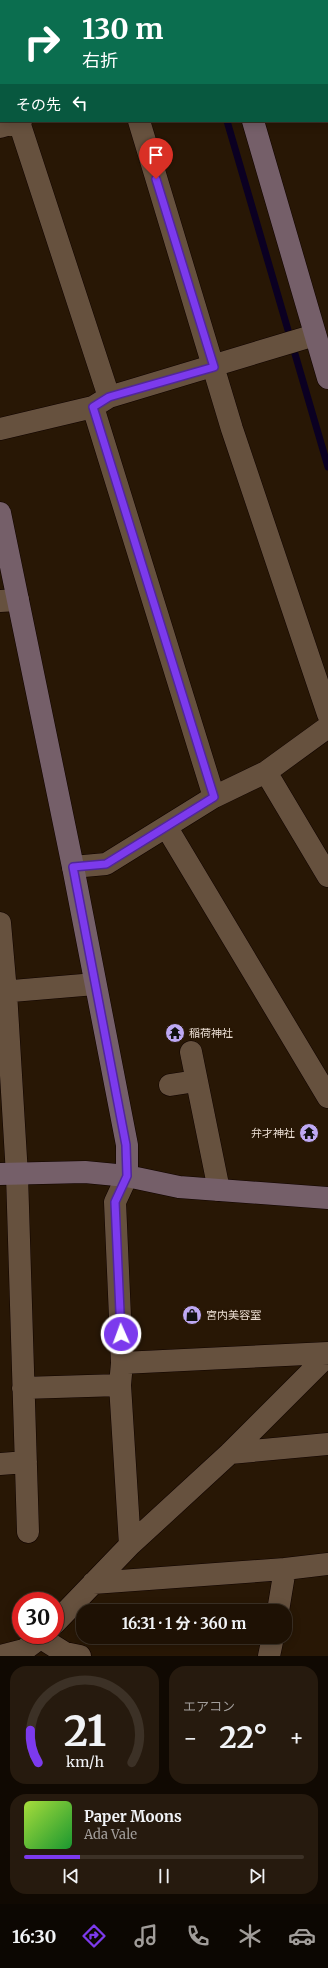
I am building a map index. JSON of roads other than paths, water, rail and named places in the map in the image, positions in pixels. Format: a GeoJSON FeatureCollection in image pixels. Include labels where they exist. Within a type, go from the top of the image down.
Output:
{"type":"FeatureCollection","features":[{"type":"Feature","properties":{"kind":"street"},"geometry":{"type":"LineString","coordinates":[[139,122],[232,429],[328,714]]}},
{"type":"Feature","properties":{"kind":"street"},"geometry":{"type":"LineString","coordinates":[[253,122],[328,378]]}},
{"type":"Feature","properties":{"kind":"street"},"geometry":{"type":"LineString","coordinates":[[13,123],[101,402],[214,797]]}},
{"type":"Feature","properties":{"kind":"street"},"geometry":{"type":"LineString","coordinates":[[0,429],[101,402],[315,335]]}},
{"type":"Feature","properties":{"kind":"street"},"geometry":{"type":"LineString","coordinates":[[0,513],[9,600],[73,867],[126,1145],[127,1176],[115,1202],[122,1363],[120,1385],[130,1545]]}},
{"type":"Feature","properties":{"kind":"street"},"geometry":{"type":"LineString","coordinates":[[73,867],[106,864],[167,828],[214,797],[266,772],[328,727]]}},
{"type":"Feature","properties":{"kind":"street"},"geometry":{"type":"LineString","coordinates":[[266,772],[328,876]]}},
{"type":"Feature","properties":{"kind":"street"},"geometry":{"type":"LineString","coordinates":[[167,828],[328,1098]]}},
{"type":"Feature","properties":{"kind":"street"},"geometry":{"type":"LineString","coordinates":[[0,923],[8,1175],[22,1388],[28,1532]]}},
{"type":"Feature","properties":{"kind":"street"},"geometry":{"type":"LineString","coordinates":[[3,992],[95,984]]}},
{"type":"Feature","properties":{"kind":"street"},"geometry":{"type":"LineString","coordinates":[[190,1052],[219,1190]]}},
{"type":"Feature","properties":{"kind":"street"},"geometry":{"type":"LineString","coordinates":[[170,1085],[196,1081]]}},
{"type":"Feature","properties":{"kind":"street"},"geometry":{"type":"LineString","coordinates":[[8,1175],[85,1172],[127,1176],[178,1187],[328,1198]]}},
{"type":"Feature","properties":{"kind":"street"},"geometry":{"type":"LineString","coordinates":[[122,1363],[328,1354]]}},
{"type":"Feature","properties":{"kind":"street"},"geometry":{"type":"LineString","coordinates":[[64,1613],[130,1545],[230,1453],[328,1354]]}},
{"type":"Feature","properties":{"kind":"street"},"geometry":{"type":"LineString","coordinates":[[22,1388],[120,1385]]}},
{"type":"Feature","properties":{"kind":"street"},"geometry":{"type":"LineString","coordinates":[[230,1453],[328,1444]]}},
{"type":"Feature","properties":{"kind":"street"},"geometry":{"type":"LineString","coordinates":[[0,1464],[26,1462]]}},
{"type":"Feature","properties":{"kind":"street"},"geometry":{"type":"LineString","coordinates":[[92,1583],[285,1569],[328,1564]]}},
{"type":"Feature","properties":{"kind":"street"},"geometry":{"type":"LineString","coordinates":[[279,1604],[285,1569]]}},
{"type":"Feature","properties":{"kind":"street"},"geometry":{"type":"LineString","coordinates":[[0,1656],[24,1650],[32,1644]]}},
{"type":"Feature","properties":{"kind":"street"},"geometry":{"type":"LineString","coordinates":[[57,1644],[65,1653],[80,1656]]}},
{"type":"Feature","properties":{"kind":"street"},"geometry":{"type":"LineString","coordinates":[[270,1656],[272,1644]]}},
{"type":"Feature","properties":{"kind":"waterway"},"geometry":{"type":"LineString","coordinates":[[227,122],[328,467]]}},
{"type":"Feature","properties":{"kind":"place","name":"稲荷神社"},"geometry":{"type":"Point","coordinates":[175,1033]}},
{"type":"Feature","properties":{"kind":"place","name":"弁才神社"},"geometry":{"type":"Point","coordinates":[309,1133]}},
{"type":"Feature","properties":{"kind":"place","name":"宮内美容室"},"geometry":{"type":"Point","coordinates":[192,1315]}}]}
